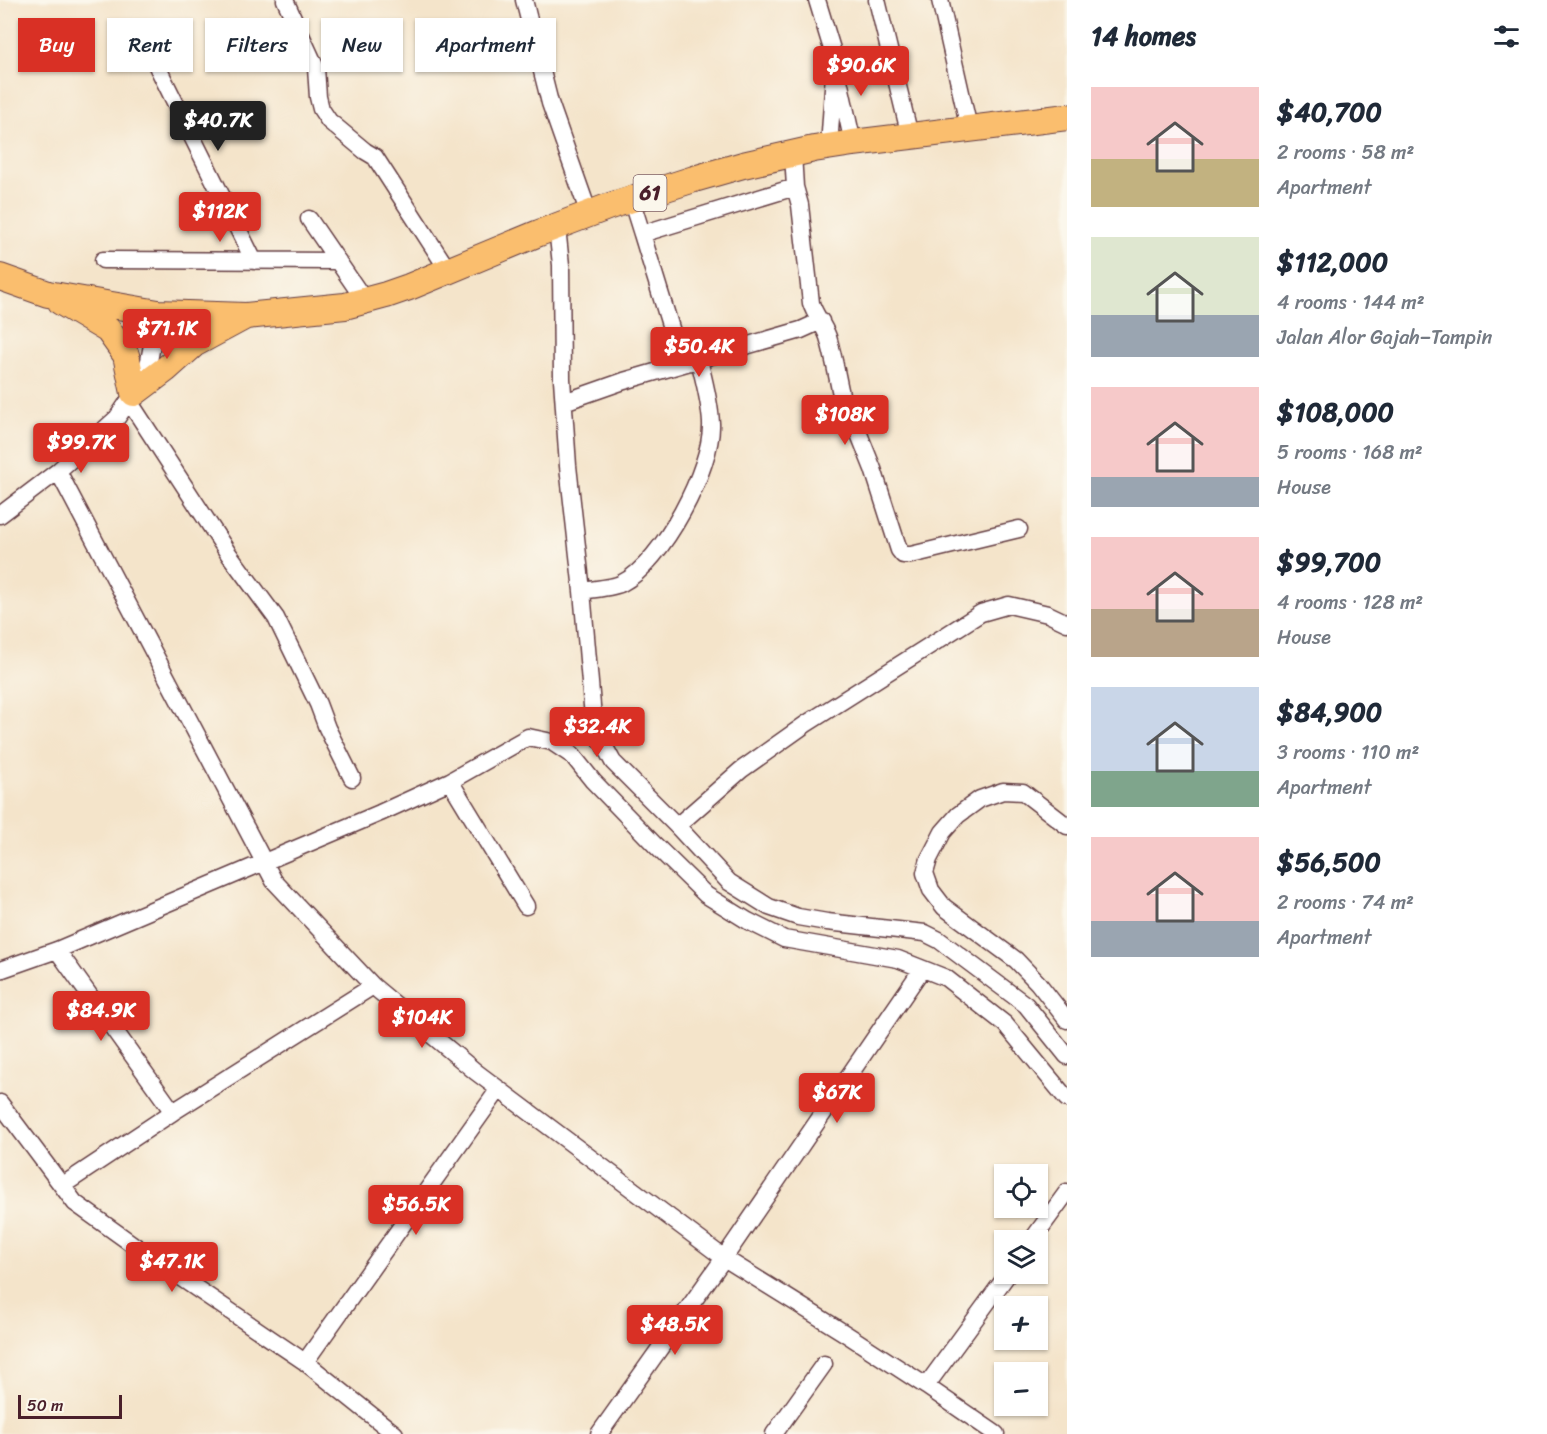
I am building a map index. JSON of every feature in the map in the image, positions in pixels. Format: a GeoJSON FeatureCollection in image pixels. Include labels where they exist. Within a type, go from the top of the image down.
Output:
{"type":"FeatureCollection","features":[{"type":"Feature","properties":{"kind":"main road","name":"61"},"geometry":{"type":"LineString","coordinates":[[0,277],[48,294],[158,313],[246,316],[329,308],[365,301],[409,287],[557,226],[704,176],[793,154],[841,145],[1067,117]]}},
{"type":"Feature","properties":{"kind":"main road"},"geometry":{"type":"LineString","coordinates":[[48,294],[108,330],[126,355],[132,397]]}},
{"type":"Feature","properties":{"kind":"main road"},"geometry":{"type":"LineString","coordinates":[[132,397],[194,344],[246,316]]}},
{"type":"Feature","properties":{"kind":"street"},"geometry":{"type":"LineString","coordinates":[[285,0],[316,68],[321,110],[330,121],[375,157],[448,270]]}},
{"type":"Feature","properties":{"kind":"street"},"geometry":{"type":"LineString","coordinates":[[524,0],[550,103],[589,214]]}},
{"type":"Feature","properties":{"kind":"street"},"geometry":{"type":"LineString","coordinates":[[817,0],[835,58],[841,145]]}},
{"type":"Feature","properties":{"kind":"street"},"geometry":{"type":"LineString","coordinates":[[876,0],[910,136]]}},
{"type":"Feature","properties":{"kind":"street"},"geometry":{"type":"LineString","coordinates":[[940,0],[969,128]]}},
{"type":"Feature","properties":{"kind":"street"},"geometry":{"type":"LineString","coordinates":[[835,58],[841,145]]}},
{"type":"Feature","properties":{"kind":"street"},"geometry":{"type":"LineString","coordinates":[[160,72],[254,261]]}},
{"type":"Feature","properties":{"kind":"street"},"geometry":{"type":"LineString","coordinates":[[793,154],[795,187],[800,205],[811,303],[827,336],[844,407],[853,419],[873,469],[898,550],[903,555],[911,555],[1019,529]]}},
{"type":"Feature","properties":{"kind":"street"},"geometry":{"type":"LineString","coordinates":[[642,234],[795,187]]}},
{"type":"Feature","properties":{"kind":"street"},"geometry":{"type":"LineString","coordinates":[[631,199],[682,364]]}},
{"type":"Feature","properties":{"kind":"street"},"geometry":{"type":"LineString","coordinates":[[309,219],[365,301]]}},
{"type":"Feature","properties":{"kind":"street"},"geometry":{"type":"LineString","coordinates":[[557,226],[561,266],[562,379],[568,466],[593,717],[600,738],[613,762],[729,882],[769,906],[798,917],[924,933],[939,940],[1026,1005],[1067,1056]]}},
{"type":"Feature","properties":{"kind":"street"},"geometry":{"type":"LineString","coordinates":[[103,260],[338,261]]}},
{"type":"Feature","properties":{"kind":"street"},"geometry":{"type":"LineString","coordinates":[[0,515],[58,471],[117,418],[132,397],[149,361],[158,313]]}},
{"type":"Feature","properties":{"kind":"street"},"geometry":{"type":"LineString","coordinates":[[564,402],[624,381],[801,330],[820,321]]}},
{"type":"Feature","properties":{"kind":"street"},"geometry":{"type":"LineString","coordinates":[[582,591],[622,584],[643,567],[669,535],[700,476],[709,446],[711,423],[699,360]]}},
{"type":"Feature","properties":{"kind":"street"},"geometry":{"type":"LineString","coordinates":[[132,397],[228,553],[276,618],[352,778]]}},
{"type":"Feature","properties":{"kind":"street"},"geometry":{"type":"LineString","coordinates":[[58,471],[274,881],[373,986],[499,1089],[724,1258],[846,1334],[996,1434]]}},
{"type":"Feature","properties":{"kind":"street"},"geometry":{"type":"LineString","coordinates":[[677,826],[741,770],[806,724],[981,613],[1009,605],[1048,614],[1067,623]]}},
{"type":"Feature","properties":{"kind":"street"},"geometry":{"type":"LineString","coordinates":[[0,970],[57,950],[380,813],[450,781],[528,737],[552,742],[573,756],[593,781],[706,895],[748,921],[784,939],[898,959],[946,978],[1005,1024],[1067,1099]]}},
{"type":"Feature","properties":{"kind":"street"},"geometry":{"type":"LineString","coordinates":[[450,781],[526,906]]}},
{"type":"Feature","properties":{"kind":"street"},"geometry":{"type":"LineString","coordinates":[[1067,826],[1023,792],[1003,790],[980,799],[958,815],[943,832],[929,859],[925,873],[931,890],[944,907],[1016,960],[1038,983],[1067,1020]]}},
{"type":"Feature","properties":{"kind":"street"},"geometry":{"type":"LineString","coordinates":[[820,946],[827,922]]}},
{"type":"Feature","properties":{"kind":"street"},"geometry":{"type":"LineString","coordinates":[[57,950],[173,1112]]}},
{"type":"Feature","properties":{"kind":"street"},"geometry":{"type":"LineString","coordinates":[[599,1434],[724,1258],[922,969]]}},
{"type":"Feature","properties":{"kind":"street"},"geometry":{"type":"LineString","coordinates":[[63,1185],[173,1112],[373,986]]}},
{"type":"Feature","properties":{"kind":"street"},"geometry":{"type":"LineString","coordinates":[[305,1362],[499,1089]]}},
{"type":"Feature","properties":{"kind":"street"},"geometry":{"type":"LineString","coordinates":[[0,1102],[75,1203],[305,1362],[395,1434]]}},
{"type":"Feature","properties":{"kind":"street"},"geometry":{"type":"LineString","coordinates":[[1039,1230],[1067,1192]]}},
{"type":"Feature","properties":{"kind":"street"},"geometry":{"type":"LineString","coordinates":[[926,1386],[1001,1284]]}},
{"type":"Feature","properties":{"kind":"street"},"geometry":{"type":"LineString","coordinates":[[774,1434],[824,1364]]}}]}
